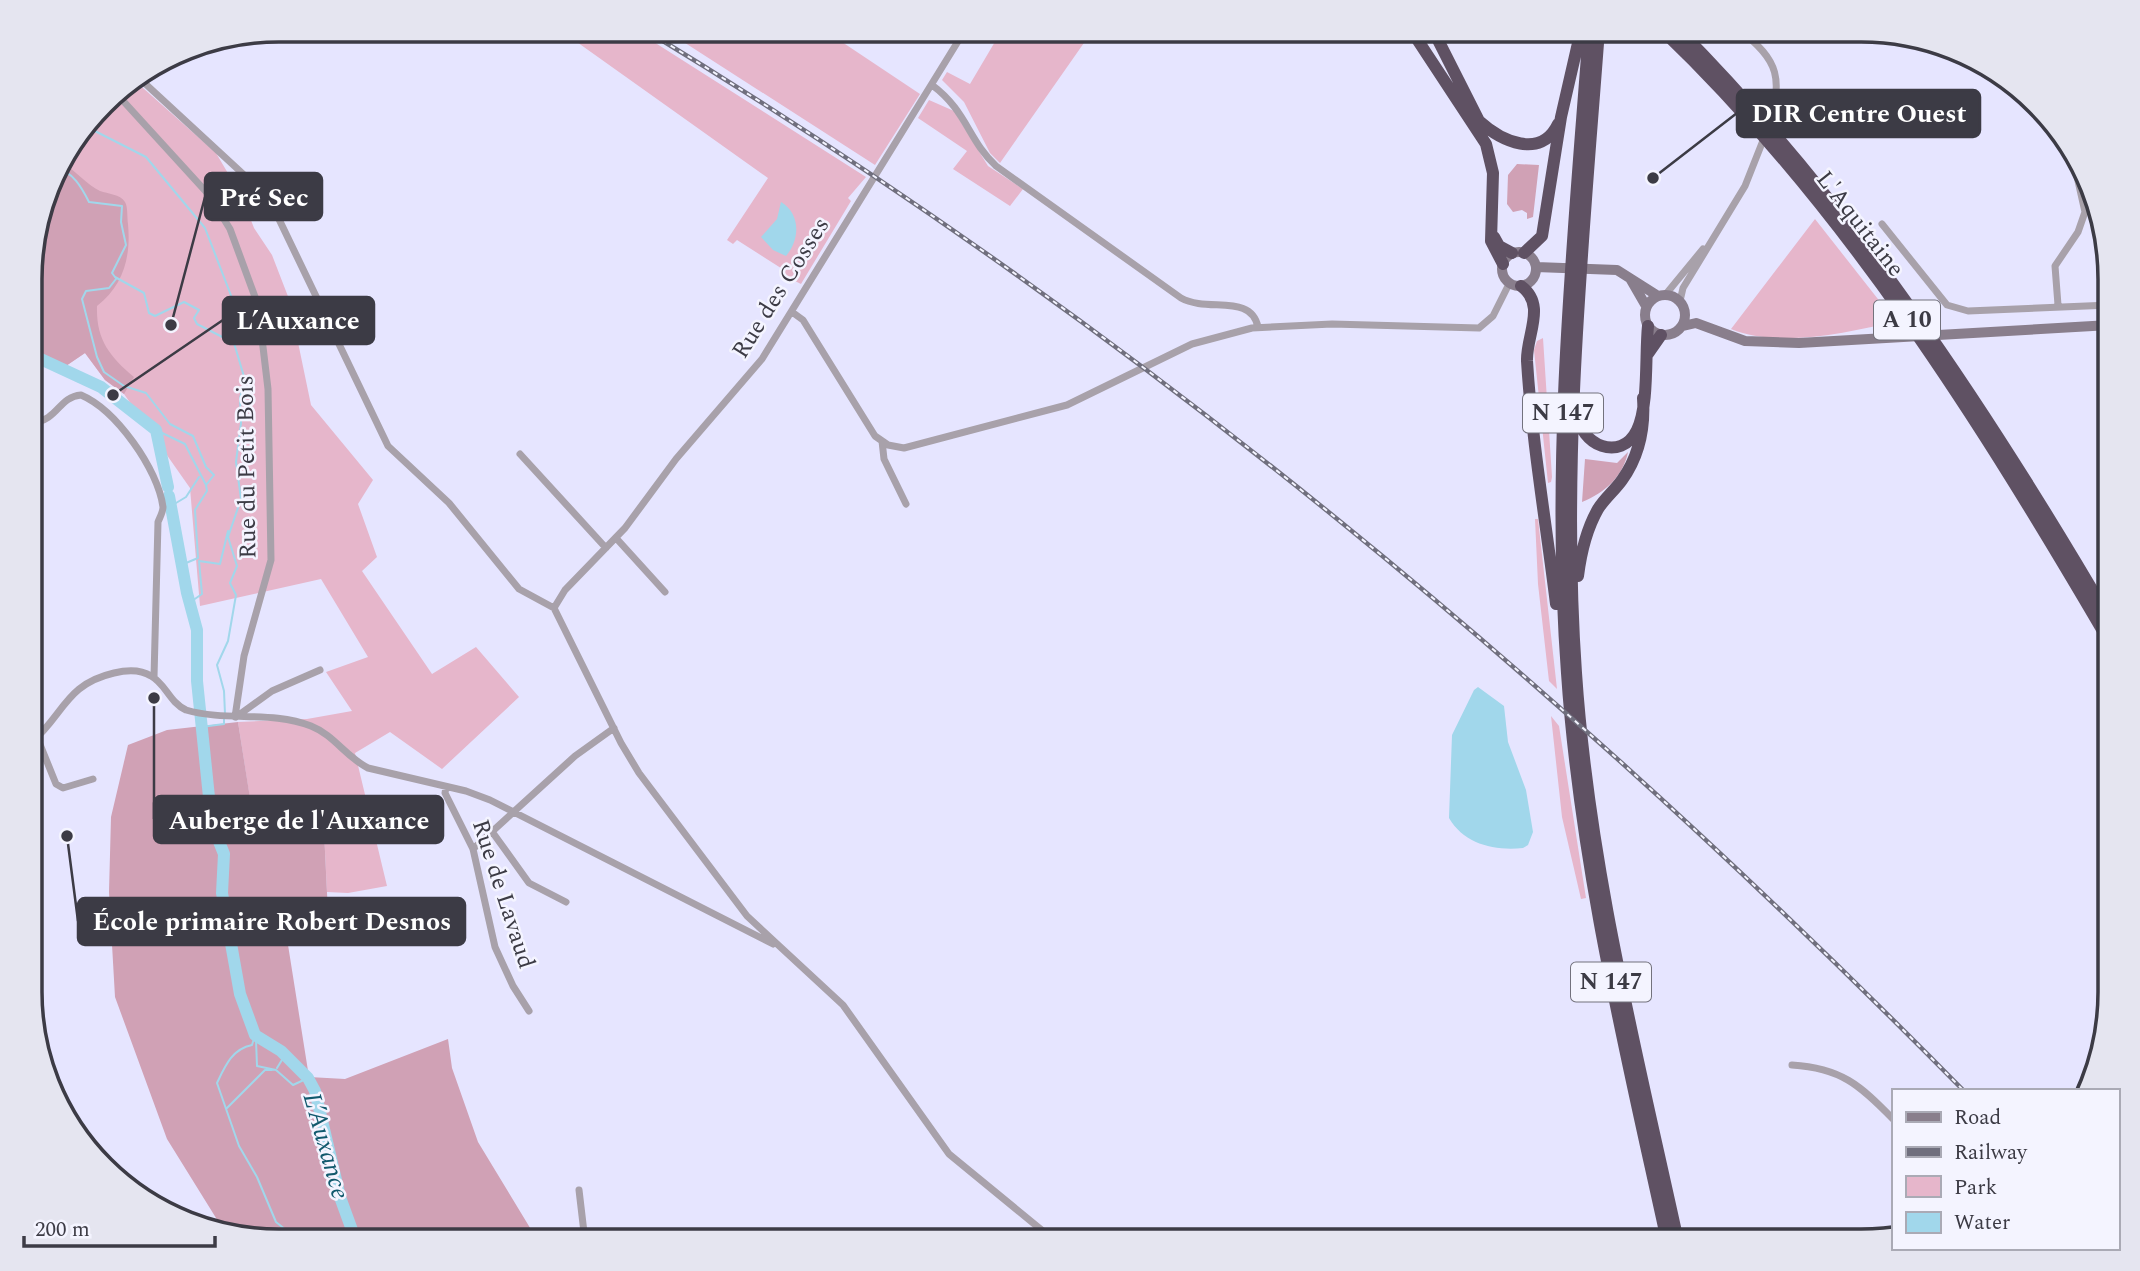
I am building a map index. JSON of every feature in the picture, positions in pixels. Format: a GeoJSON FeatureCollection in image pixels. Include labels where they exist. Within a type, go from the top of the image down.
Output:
{"type":"FeatureCollection","features":[{"type":"Feature","properties":{"kind":"highway"},"geometry":{"type":"LineString","coordinates":[[1419,42],[1478,126],[1506,141],[1529,144],[1550,135],[1561,117]]}},
{"type":"Feature","properties":{"kind":"highway"},"geometry":{"type":"LineString","coordinates":[[1439,42],[1490,155],[1493,173],[1492,247],[1503,264]]}},
{"type":"Feature","properties":{"kind":"highway"},"geometry":{"type":"LineString","coordinates":[[1491,227],[1495,242],[1518,253],[1542,236],[1561,117],[1578,42]]}},
{"type":"Feature","properties":{"kind":"highway","name":"N 147"},"geometry":{"type":"LineString","coordinates":[[1588,42],[1563,422],[1561,533],[1567,698],[1575,768],[1607,966],[1664,1228]]}},
{"type":"Feature","properties":{"kind":"highway","name":"N 147"},"geometry":{"type":"LineString","coordinates":[[1598,42],[1575,371],[1571,530],[1576,674],[1598,857],[1615,953],[1675,1228]]}},
{"type":"Feature","properties":{"kind":"highway","name":"L'Aquitaine"},"geometry":{"type":"LineString","coordinates":[[1673,42],[1770,145],[1882,286],[1977,424],[2097,622]]}},
{"type":"Feature","properties":{"kind":"highway","name":"L'Aquitaine"},"geometry":{"type":"LineString","coordinates":[[1690,42],[1801,164],[1913,308],[2012,457],[2097,598]]}},
{"type":"Feature","properties":{"kind":"highway"},"geometry":{"type":"LineString","coordinates":[[1515,285],[1533,298],[1535,308],[1527,359],[1567,698]]}},
{"type":"Feature","properties":{"kind":"highway"},"geometry":{"type":"LineString","coordinates":[[1576,674],[1582,550],[1598,510],[1622,480],[1642,435],[1648,326]]}},
{"type":"Feature","properties":{"kind":"highway"},"geometry":{"type":"LineString","coordinates":[[1645,358],[1652,344],[1661,335]]}},
{"type":"Feature","properties":{"kind":"highway"},"geometry":{"type":"LineString","coordinates":[[1575,371],[1578,423],[1583,434],[1594,444],[1613,447],[1631,438],[1637,429],[1643,398]]}},
{"type":"Feature","properties":{"kind":"main road"},"geometry":{"type":"LineString","coordinates":[[1518,253],[1532,258],[1536,267],[1534,278],[1515,285],[1503,275],[1503,264],[1518,253]]}},
{"type":"Feature","properties":{"kind":"main road"},"geometry":{"type":"LineString","coordinates":[[1536,267],[1601,269],[1626,274],[1682,306],[1708,327]]}},
{"type":"Feature","properties":{"kind":"main road"},"geometry":{"type":"LineString","coordinates":[[1626,274],[1646,306],[1648,326],[1661,335],[1673,334],[1682,326],[1696,323],[1734,338],[1754,342],[1828,343],[2097,326]]}},
{"type":"Feature","properties":{"kind":"main road"},"geometry":{"type":"LineString","coordinates":[[1646,306],[1662,295]]}},
{"type":"Feature","properties":{"kind":"main road"},"geometry":{"type":"LineString","coordinates":[[1682,306],[1682,326]]}},
{"type":"Feature","properties":{"kind":"street","name":"Rue des Cosses"},"geometry":{"type":"LineString","coordinates":[[554,608],[565,590],[616,538],[676,458],[762,359],[958,42]]}},
{"type":"Feature","properties":{"kind":"street"},"geometry":{"type":"LineString","coordinates":[[1682,306],[1683,288],[1745,186],[1759,154],[1774,107],[1778,86],[1773,65],[1755,42]]}},
{"type":"Feature","properties":{"kind":"street"},"geometry":{"type":"LineString","coordinates":[[146,84],[256,184],[276,213],[388,446],[449,503],[519,589],[554,608],[639,773],[737,905],[774,944],[830,989],[949,1154],[1040,1229]]}},
{"type":"Feature","properties":{"kind":"street"},"geometry":{"type":"LineString","coordinates":[[932,85],[958,108],[978,145],[996,166],[1181,299],[1200,306],[1243,307],[1254,317],[1258,327]]}},
{"type":"Feature","properties":{"kind":"street","name":"Rue du Petit Bois"},"geometry":{"type":"LineString","coordinates":[[123,101],[195,176],[209,195],[230,229],[258,305],[268,389],[271,560],[244,656],[234,717]]}},
{"type":"Feature","properties":{"kind":"street"},"geometry":{"type":"LineString","coordinates":[[2058,305],[2055,266],[2078,232],[2085,212],[2080,188]]}},
{"type":"Feature","properties":{"kind":"street"},"geometry":{"type":"LineString","coordinates":[[1882,224],[1947,305],[1968,311],[2097,305]]}},
{"type":"Feature","properties":{"kind":"street"},"geometry":{"type":"LineString","coordinates":[[1662,295],[1709,243]]}},
{"type":"Feature","properties":{"kind":"street"},"geometry":{"type":"LineString","coordinates":[[882,441],[896,447],[912,447],[1024,419],[1067,405],[1169,354],[1202,341],[1258,327],[1343,324],[1471,330],[1487,324],[1515,285]]}},
{"type":"Feature","properties":{"kind":"street"},"geometry":{"type":"LineString","coordinates":[[792,312],[803,320],[882,441],[884,460],[906,504]]}},
{"type":"Feature","properties":{"kind":"street"},"geometry":{"type":"LineString","coordinates":[[42,422],[47,421],[66,400],[82,395],[112,420],[146,460],[163,509],[158,522],[153,677]]}},
{"type":"Feature","properties":{"kind":"street"},"geometry":{"type":"LineString","coordinates":[[520,454],[606,548]]}},
{"type":"Feature","properties":{"kind":"street"},"geometry":{"type":"LineString","coordinates":[[616,538],[665,592]]}},
{"type":"Feature","properties":{"kind":"street"},"geometry":{"type":"LineString","coordinates":[[234,717],[272,691],[320,670]]}},
{"type":"Feature","properties":{"kind":"street"},"geometry":{"type":"LineString","coordinates":[[42,730],[70,696],[88,681],[126,671],[144,672],[153,677],[173,702],[195,713],[280,718],[310,725],[328,735],[354,760],[368,768],[477,795],[774,944]]}},
{"type":"Feature","properties":{"kind":"street"},"geometry":{"type":"LineString","coordinates":[[473,849],[575,756],[614,728]]}},
{"type":"Feature","properties":{"kind":"street"},"geometry":{"type":"LineString","coordinates":[[42,756],[56,784],[63,788],[93,779]]}},
{"type":"Feature","properties":{"kind":"street","name":"Rue de Lavaud"},"geometry":{"type":"LineString","coordinates":[[446,787],[445,793],[473,849],[495,947],[513,986],[529,1011]]}},
{"type":"Feature","properties":{"kind":"street"},"geometry":{"type":"LineString","coordinates":[[493,833],[529,883],[566,902]]}},
{"type":"Feature","properties":{"kind":"street"},"geometry":{"type":"LineString","coordinates":[[736,925],[740,916],[737,905]]}},
{"type":"Feature","properties":{"kind":"street"},"geometry":{"type":"LineString","coordinates":[[747,916],[751,923],[747,930]]}},
{"type":"Feature","properties":{"kind":"street"},"geometry":{"type":"LineString","coordinates":[[1792,1065],[1820,1067],[1847,1077],[1892,1118]]}},
{"type":"Feature","properties":{"kind":"street"},"geometry":{"type":"LineString","coordinates":[[579,1190],[584,1229]]}},
{"type":"Feature","properties":{"kind":"green space"},"geometry":{"type":"Polygon","coordinates":[[[577,42],[654,42],[866,177],[848,198],[851,201],[801,284],[783,275],[784,270],[737,240],[733,244],[727,240],[768,178],[577,42]]]}},
{"type":"Feature","properties":{"kind":"green space"},"geometry":{"type":"Polygon","coordinates":[[[684,42],[842,42],[920,94],[875,165],[684,42]]]}},
{"type":"Feature","properties":{"kind":"green space"},"geometry":{"type":"Polygon","coordinates":[[[995,42],[1085,42],[1000,163],[990,153],[964,102],[942,80],[947,72],[970,84],[995,42]]]}},
{"type":"Feature","properties":{"kind":"green space"},"geometry":{"type":"Polygon","coordinates":[[[142,87],[216,153],[242,197],[254,228],[272,255],[289,299],[311,405],[373,480],[358,504],[377,557],[362,571],[432,674],[476,647],[519,697],[442,769],[390,732],[355,753],[387,886],[348,893],[327,892],[324,831],[250,799],[238,722],[307,719],[352,711],[326,672],[368,657],[321,579],[200,606],[190,488],[124,394],[105,380],[85,353],[60,370],[42,366],[42,279],[50,218],[60,189],[91,135],[123,101],[142,87]]]}},
{"type":"Feature","properties":{"kind":"green space"},"geometry":{"type":"Polygon","coordinates":[[[929,100],[954,111],[988,166],[1023,189],[1010,206],[953,169],[967,151],[918,118],[929,100]]]}},
{"type":"Feature","properties":{"kind":"green space"},"geometry":{"type":"Polygon","coordinates":[[[1815,219],[1896,322],[1835,334],[1792,338],[1750,335],[1731,329],[1815,219]]]}},
{"type":"Feature","properties":{"kind":"green space"},"geometry":{"type":"Polygon","coordinates":[[[1543,338],[1552,477],[1548,483],[1534,350],[1537,341],[1543,338]]]}},
{"type":"Feature","properties":{"kind":"green space"},"geometry":{"type":"Polygon","coordinates":[[[1535,519],[1538,519],[1557,689],[1549,681],[1538,584],[1535,519]]]}},
{"type":"Feature","properties":{"kind":"green space"},"geometry":{"type":"Polygon","coordinates":[[[1551,716],[1559,726],[1586,898],[1581,899],[1562,817],[1551,716]]]}},
{"type":"Feature","properties":{"kind":"shaded area"},"geometry":{"type":"Polygon","coordinates":[[[1517,164],[1539,165],[1533,217],[1527,219],[1527,213],[1522,210],[1513,212],[1507,204],[1508,175],[1517,164]]]}},
{"type":"Feature","properties":{"kind":"shaded area"},"geometry":{"type":"Polygon","coordinates":[[[70,168],[100,191],[120,197],[127,207],[127,258],[114,289],[97,306],[97,318],[102,337],[111,354],[134,377],[124,394],[105,380],[85,353],[60,370],[42,366],[42,279],[50,218],[70,168]]]}},
{"type":"Feature","properties":{"kind":"shaded area"},"geometry":{"type":"Polygon","coordinates":[[[1628,452],[1622,469],[1612,483],[1582,502],[1585,459],[1617,463],[1628,452]]]}},
{"type":"Feature","properties":{"kind":"shaded area"},"geometry":{"type":"Polygon","coordinates":[[[238,722],[250,798],[324,831],[328,913],[285,926],[309,1077],[345,1079],[448,1039],[452,1068],[478,1142],[531,1229],[279,1229],[218,1221],[167,1139],[115,997],[109,892],[111,817],[128,745],[167,730],[238,722]]]}},
{"type":"Feature","properties":{"kind":"water"},"geometry":{"type":"Polygon","coordinates":[[[781,202],[792,213],[796,228],[794,242],[786,256],[773,250],[761,237],[777,219],[781,202]]]}},
{"type":"Feature","properties":{"kind":"water"},"geometry":{"type":"Polygon","coordinates":[[[1478,687],[1504,706],[1508,742],[1526,790],[1533,832],[1528,845],[1523,848],[1491,847],[1471,840],[1455,827],[1449,818],[1452,735],[1478,687]]]}},
{"type":"Feature","properties":{"kind":"waterway"},"geometry":{"type":"LineString","coordinates":[[94,131],[146,157],[205,228],[232,298],[234,342]]}},
{"type":"Feature","properties":{"kind":"waterway"},"geometry":{"type":"LineString","coordinates":[[68,173],[80,186],[89,202],[122,206],[121,222],[126,245],[112,273],[115,277],[144,293],[149,313],[155,316],[184,302],[199,310],[194,318],[197,324],[234,343],[245,380],[240,398],[241,423],[236,462],[241,499],[228,537],[237,566],[230,583],[236,595],[228,641],[217,665],[224,691],[225,714]]}},
{"type":"Feature","properties":{"kind":"waterway"},"geometry":{"type":"LineString","coordinates":[[116,279],[109,288],[86,291],[82,299],[97,357],[104,372],[124,386],[146,393],[170,424],[193,436],[206,467],[214,475],[206,485]]}},
{"type":"Feature","properties":{"kind":"waterway","name":"L’Auxance"},"geometry":{"type":"LineString","coordinates":[[42,360],[101,387],[156,430],[168,487]]}},
{"type":"Feature","properties":{"kind":"waterway"},"geometry":{"type":"LineString","coordinates":[[156,430],[185,444],[206,485],[207,491],[195,510],[198,558],[186,563],[184,568]]}},
{"type":"Feature","properties":{"kind":"waterway"},"geometry":{"type":"LineString","coordinates":[[171,506],[186,497],[199,477]]}},
{"type":"Feature","properties":{"kind":"waterway","name":"L’Auxance"},"geometry":{"type":"LineString","coordinates":[[169,496],[187,593],[197,630],[197,681],[212,824],[224,854],[222,893],[240,994],[255,1035],[281,1051],[308,1078],[315,1091],[340,1197],[352,1229]]}},
{"type":"Feature","properties":{"kind":"waterway"},"geometry":{"type":"LineString","coordinates":[[199,561],[220,564],[228,531]]}},
{"type":"Feature","properties":{"kind":"waterway"},"geometry":{"type":"LineString","coordinates":[[189,603],[202,594],[199,561]]}},
{"type":"Feature","properties":{"kind":"waterway"},"geometry":{"type":"LineString","coordinates":[[201,727],[224,724],[224,719]]}},
{"type":"Feature","properties":{"kind":"waterway"},"geometry":{"type":"LineString","coordinates":[[255,1035],[252,1045],[239,1050],[230,1059],[217,1083],[239,1146],[257,1177],[276,1222],[285,1229]]}},
{"type":"Feature","properties":{"kind":"waterway"},"geometry":{"type":"LineString","coordinates":[[256,1040],[257,1066],[276,1070],[293,1085],[308,1078]]}},
{"type":"Feature","properties":{"kind":"waterway"},"geometry":{"type":"LineString","coordinates":[[277,1068],[285,1055]]}},
{"type":"Feature","properties":{"kind":"waterway"},"geometry":{"type":"LineString","coordinates":[[227,1108],[265,1070],[272,1070]]}},
{"type":"Feature","properties":{"kind":"railway"},"geometry":{"type":"LineString","coordinates":[[664,42],[825,144],[1001,264],[1171,389],[1338,519],[1500,655],[1658,796],[1812,941],[1962,1089]]}},
{"type":"Feature","properties":{"kind":"place","name":"DIR Centre Ouest"},"geometry":{"type":"Point","coordinates":[1653,178]}},
{"type":"Feature","properties":{"kind":"place","name":"Pré Sec"},"geometry":{"type":"Point","coordinates":[171,325]}},
{"type":"Feature","properties":{"kind":"place","name":"L’Auxance"},"geometry":{"type":"Point","coordinates":[113,395]}},
{"type":"Feature","properties":{"kind":"place","name":"Auberge de l'Auxance"},"geometry":{"type":"Point","coordinates":[154,698]}},
{"type":"Feature","properties":{"kind":"place","name":"École primaire Robert Desnos"},"geometry":{"type":"Point","coordinates":[67,836]}}]}
